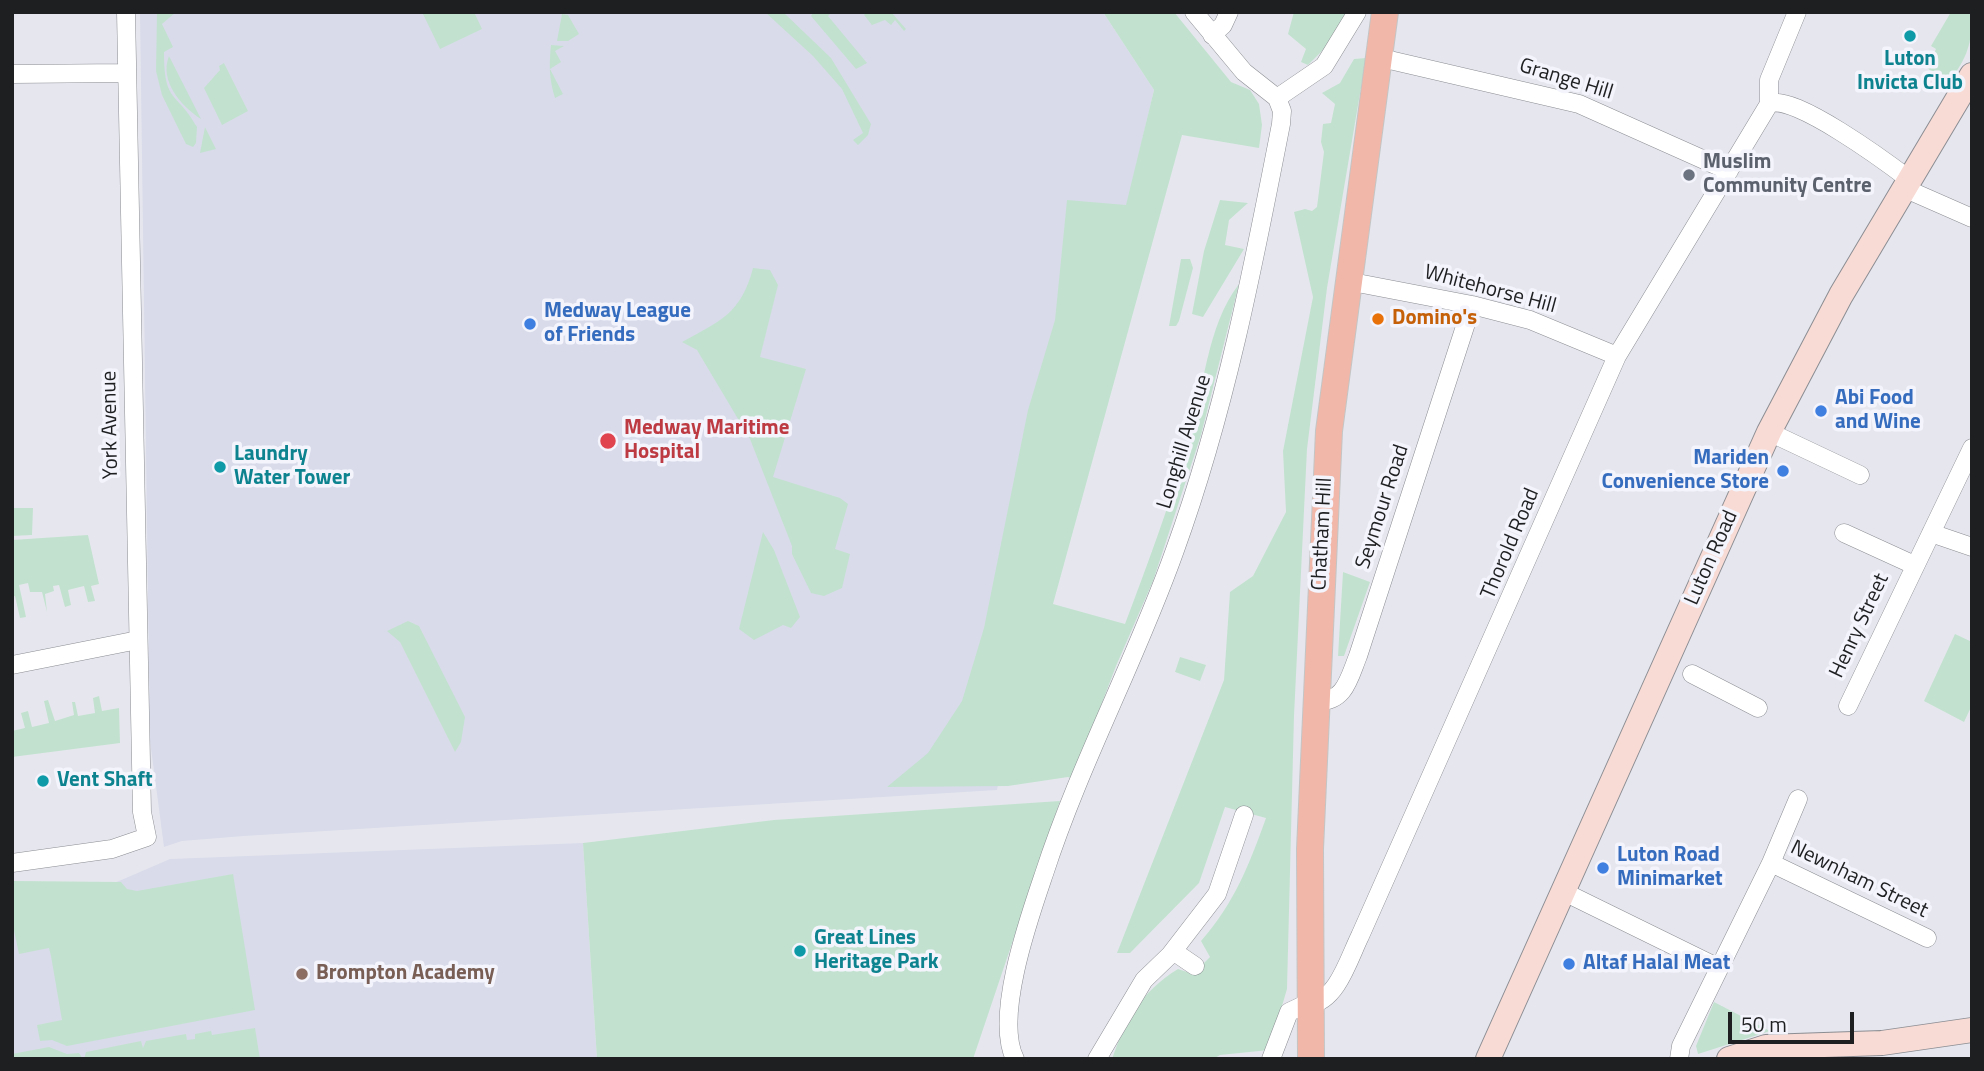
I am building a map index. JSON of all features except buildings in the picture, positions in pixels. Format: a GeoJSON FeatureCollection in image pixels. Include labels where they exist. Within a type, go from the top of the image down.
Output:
{"type":"FeatureCollection","features":[{"type":"Feature","properties":{"kind":"main road","name":"Chatham Hill"},"geometry":{"type":"LineString","coordinates":[[1311,1059],[1308,923],[1329,431],[1347,281],[1381,58],[1385,12]]}},
{"type":"Feature","properties":{"kind":"street","name":"York Avenue"},"geometry":{"type":"LineString","coordinates":[[12,863],[112,849],[147,836],[142,812],[126,12]]}},
{"type":"Feature","properties":{"kind":"street"},"geometry":{"type":"LineString","coordinates":[[1194,12],[1244,72],[1277,98],[1322,68],[1357,12]]}},
{"type":"Feature","properties":{"kind":"street"},"geometry":{"type":"LineString","coordinates":[[1212,35],[1223,25],[1229,12]]}},
{"type":"Feature","properties":{"kind":"street"},"geometry":{"type":"LineString","coordinates":[[1797,12],[1769,80],[1769,104],[1777,101],[1801,109],[1908,185],[1972,218]]}},
{"type":"Feature","properties":{"kind":"street","name":"Grange Hill"},"geometry":{"type":"LineString","coordinates":[[1381,58],[1579,104],[1729,171]]}},
{"type":"Feature","properties":{"kind":"street"},"geometry":{"type":"LineString","coordinates":[[12,74],[126,73]]}},
{"type":"Feature","properties":{"kind":"street","name":"Luton Road"},"geometry":{"type":"LineString","coordinates":[[1488,1059],[1769,432],[1841,295],[1972,75]]}},
{"type":"Feature","properties":{"kind":"street","name":"Longhill Avenue"},"geometry":{"type":"LineString","coordinates":[[1015,1059],[1008,1037],[1009,1010],[1036,897],[1070,802],[1149,619],[1206,458],[1231,369],[1282,114],[1277,98]]}},
{"type":"Feature","properties":{"kind":"street","name":"Thorold Road"},"geometry":{"type":"LineString","coordinates":[[1271,1059],[1289,1012],[1310,1003],[1322,1003],[1331,992],[1360,936],[1617,356],[1769,104]]}},
{"type":"Feature","properties":{"kind":"street","name":"Whitehorse Hill"},"geometry":{"type":"LineString","coordinates":[[1347,281],[1472,305],[1530,320],[1617,356]]}},
{"type":"Feature","properties":{"kind":"street","name":"Seymour Road"},"geometry":{"type":"LineString","coordinates":[[1316,701],[1331,700],[1343,692],[1358,656],[1472,305]]}},
{"type":"Feature","properties":{"kind":"street"},"geometry":{"type":"LineString","coordinates":[[1769,432],[1860,475]]}},
{"type":"Feature","properties":{"kind":"street","name":"Henry Street"},"geometry":{"type":"LineString","coordinates":[[1848,706],[1913,565],[1972,448]]}},
{"type":"Feature","properties":{"kind":"street","name":"Henry Street"},"geometry":{"type":"LineString","coordinates":[[1844,533],[1913,565]]}},
{"type":"Feature","properties":{"kind":"street"},"geometry":{"type":"LineString","coordinates":[[1931,533],[1972,547]]}},
{"type":"Feature","properties":{"kind":"street"},"geometry":{"type":"LineString","coordinates":[[12,665],[138,640]]}},
{"type":"Feature","properties":{"kind":"street"},"geometry":{"type":"LineString","coordinates":[[1692,674],[1758,708]]}},
{"type":"Feature","properties":{"kind":"street","name":"Newnham Street"},"geometry":{"type":"LineString","coordinates":[[1679,1059],[1681,1046],[1771,863],[1798,799]]}},
{"type":"Feature","properties":{"kind":"street"},"geometry":{"type":"LineString","coordinates":[[1097,1059],[1140,985],[1173,951],[1219,891],[1244,815]]}},
{"type":"Feature","properties":{"kind":"street","name":"Newnham Street"},"geometry":{"type":"LineString","coordinates":[[1771,863],[1927,939]]}},
{"type":"Feature","properties":{"kind":"street"},"geometry":{"type":"LineString","coordinates":[[1562,891],[1718,968]]}},
{"type":"Feature","properties":{"kind":"street"},"geometry":{"type":"LineString","coordinates":[[1173,951],[1195,966]]}},
{"type":"Feature","properties":{"kind":"street"},"geometry":{"type":"LineString","coordinates":[[1729,1059],[1766,1046],[1881,1051],[1972,1030]]}},
{"type":"Feature","properties":{"kind":"shaded area","name":"Medway Maritime Hospital"},"geometry":{"type":"Polygon","coordinates":[[[140,12],[1103,12],[1154,90],[1061,485],[997,790],[244,836],[182,841],[164,847],[150,741],[140,12]]]}},
{"type":"Feature","properties":{"kind":"shaded area","name":"Brompton Academy"},"geometry":{"type":"Polygon","coordinates":[[[583,843],[597,1059],[12,1059],[12,881],[112,884],[170,859],[583,843]]]}},
{"type":"Feature","properties":{"kind":"green space"},"geometry":{"type":"Polygon","coordinates":[[[157,12],[176,12],[162,24],[173,47],[164,52],[166,80],[169,89],[197,127],[196,143],[193,147],[186,144],[162,95],[156,71],[157,12]]]}},
{"type":"Feature","properties":{"kind":"green space"},"geometry":{"type":"Polygon","coordinates":[[[422,12],[474,12],[482,29],[440,49],[422,12]]]}},
{"type":"Feature","properties":{"kind":"green space"},"geometry":{"type":"Polygon","coordinates":[[[765,12],[783,12],[831,58],[871,124],[868,135],[858,145],[853,140],[863,133],[842,89],[813,56],[765,12]]]}},
{"type":"Feature","properties":{"kind":"green space"},"geometry":{"type":"Polygon","coordinates":[[[814,12],[832,12],[828,16],[867,63],[856,69],[811,16],[814,12]]]}},
{"type":"Feature","properties":{"kind":"green space"},"geometry":{"type":"Polygon","coordinates":[[[866,12],[891,12],[906,29],[904,31],[895,20],[891,25],[885,20],[872,25],[864,15],[866,12]]]}},
{"type":"Feature","properties":{"kind":"green space"},"geometry":{"type":"Polygon","coordinates":[[[1103,12],[1174,12],[1231,82],[1250,90],[1259,104],[1262,125],[1259,148],[1182,135],[1053,604],[1125,624],[1189,441],[1219,320],[1239,284],[1201,435],[1153,581],[1116,666],[1073,779],[1068,777],[1008,786],[887,787],[928,753],[962,701],[984,628],[1028,410],[1055,320],[1067,200],[1126,205],[1154,90],[1103,12]]]}},
{"type":"Feature","properties":{"kind":"green space"},"geometry":{"type":"Polygon","coordinates":[[[1294,12],[1346,12],[1333,40],[1308,65],[1301,62],[1306,49],[1288,34],[1294,12]]]}},
{"type":"Feature","properties":{"kind":"green space"},"geometry":{"type":"Polygon","coordinates":[[[1951,12],[1972,12],[1972,23],[1968,50],[1948,83],[1927,68],[1936,49],[1931,46],[1951,12]]]}},
{"type":"Feature","properties":{"kind":"green space"},"geometry":{"type":"Polygon","coordinates":[[[562,14],[568,15],[579,34],[568,41],[557,41],[562,14]]]}},
{"type":"Feature","properties":{"kind":"green space"},"geometry":{"type":"Polygon","coordinates":[[[551,45],[564,46],[555,51],[561,62],[550,69],[551,45]]]}},
{"type":"Feature","properties":{"kind":"green space"},"geometry":{"type":"Polygon","coordinates":[[[169,56],[201,119],[179,100],[169,83],[169,56]]]}},
{"type":"Feature","properties":{"kind":"green space"},"geometry":{"type":"Polygon","coordinates":[[[1366,58],[1327,288],[1307,449],[1294,716],[1287,989],[1269,1050],[1220,1055],[1213,1059],[1112,1059],[1129,1019],[1154,987],[1178,969],[1193,974],[1210,957],[1201,941],[1240,883],[1266,818],[1225,807],[1199,883],[1130,953],[1117,953],[1224,680],[1230,592],[1253,576],[1286,512],[1283,451],[1313,297],[1294,212],[1305,209],[1312,211],[1317,207],[1324,152],[1321,142],[1323,124],[1331,123],[1335,104],[1322,93],[1340,83],[1354,59],[1366,58]]]}},
{"type":"Feature","properties":{"kind":"green space"},"geometry":{"type":"Polygon","coordinates":[[[224,63],[248,111],[222,125],[204,88],[224,63]]]}},
{"type":"Feature","properties":{"kind":"green space"},"geometry":{"type":"Polygon","coordinates":[[[550,69],[563,94],[555,98],[550,69]]]}},
{"type":"Feature","properties":{"kind":"green space"},"geometry":{"type":"Polygon","coordinates":[[[205,127],[216,149],[200,153],[205,127]]]}},
{"type":"Feature","properties":{"kind":"green space"},"geometry":{"type":"Polygon","coordinates":[[[1220,200],[1248,203],[1229,220],[1225,245],[1244,249],[1203,317],[1192,314],[1204,251],[1220,200]]]}},
{"type":"Feature","properties":{"kind":"green space"},"geometry":{"type":"Polygon","coordinates":[[[1181,259],[1190,259],[1193,268],[1179,321],[1176,326],[1169,326],[1181,259]]]}},
{"type":"Feature","properties":{"kind":"green space"},"geometry":{"type":"Polygon","coordinates":[[[753,268],[770,270],[778,285],[760,357],[806,369],[773,477],[840,498],[848,504],[835,549],[850,554],[842,588],[824,596],[811,593],[792,554],[792,546],[750,439],[697,350],[682,342],[718,321],[735,306],[748,284],[753,268]]]}},
{"type":"Feature","properties":{"kind":"green space"},"geometry":{"type":"Polygon","coordinates":[[[12,508],[33,508],[32,535],[12,536],[12,508]]]}},
{"type":"Feature","properties":{"kind":"green space"},"geometry":{"type":"Polygon","coordinates":[[[763,532],[774,550],[800,617],[791,628],[783,625],[754,640],[739,629],[763,532]]]}},
{"type":"Feature","properties":{"kind":"green space"},"geometry":{"type":"Polygon","coordinates":[[[88,535],[99,584],[91,586],[95,601],[88,602],[84,586],[68,590],[71,605],[65,607],[59,585],[53,586],[54,591],[45,594],[47,612],[42,592],[30,592],[28,583],[19,585],[26,617],[20,618],[15,596],[12,597],[12,540],[88,535]]]}},
{"type":"Feature","properties":{"kind":"green space"},"geometry":{"type":"Polygon","coordinates":[[[1343,572],[1370,582],[1344,656],[1338,656],[1343,572]]]}},
{"type":"Feature","properties":{"kind":"green space"},"geometry":{"type":"Polygon","coordinates":[[[408,621],[419,626],[465,717],[461,742],[455,752],[400,642],[387,631],[408,621]]]}},
{"type":"Feature","properties":{"kind":"green space"},"geometry":{"type":"Polygon","coordinates":[[[1955,634],[1972,642],[1972,705],[1964,722],[1924,701],[1955,634]]]}},
{"type":"Feature","properties":{"kind":"green space"},"geometry":{"type":"Polygon","coordinates":[[[1180,657],[1206,665],[1200,681],[1175,672],[1180,657]]]}},
{"type":"Feature","properties":{"kind":"green space"},"geometry":{"type":"Polygon","coordinates":[[[99,696],[102,711],[119,708],[120,743],[12,757],[12,731],[25,728],[21,713],[28,711],[32,727],[49,723],[44,701],[48,700],[55,721],[74,715],[72,702],[75,702],[78,716],[95,713],[93,698],[99,696]]]}},
{"type":"Feature","properties":{"kind":"green space","name":"Great Lines Heritage Park"},"geometry":{"type":"Polygon","coordinates":[[[1060,801],[973,1059],[597,1059],[583,843],[774,820],[1060,801]]]}},
{"type":"Feature","properties":{"kind":"green space"},"geometry":{"type":"Polygon","coordinates":[[[233,874],[255,1010],[67,1046],[52,1040],[40,1041],[37,1025],[62,1020],[51,956],[49,948],[19,954],[12,921],[12,881],[121,882],[127,889],[137,891],[233,874]]]}},
{"type":"Feature","properties":{"kind":"green space"},"geometry":{"type":"Polygon","coordinates":[[[1714,1002],[1770,1031],[1698,1054],[1696,1046],[1714,1002]]]}},
{"type":"Feature","properties":{"kind":"green space"},"geometry":{"type":"Polygon","coordinates":[[[255,1028],[260,1059],[84,1059],[86,1052],[141,1041],[143,1048],[146,1041],[186,1034],[187,1040],[195,1039],[195,1034],[211,1031],[212,1035],[255,1028]]]}},
{"type":"Feature","properties":{"kind":"green space"},"geometry":{"type":"Polygon","coordinates":[[[49,1047],[67,1054],[79,1053],[83,1059],[12,1059],[12,1054],[49,1047]]]}},
{"type":"Feature","properties":{"kind":"place","name":"Luton Invicta Club"},"geometry":{"type":"Point","coordinates":[1910,36]}},
{"type":"Feature","properties":{"kind":"place","name":"Muslim Community Centre"},"geometry":{"type":"Point","coordinates":[1689,175]}},
{"type":"Feature","properties":{"kind":"place","name":"Domino's"},"geometry":{"type":"Point","coordinates":[1378,319]}},
{"type":"Feature","properties":{"kind":"place","name":"Medway League of Friends"},"geometry":{"type":"Point","coordinates":[530,324]}},
{"type":"Feature","properties":{"kind":"place","name":"Abi Food and Wine"},"geometry":{"type":"Point","coordinates":[1821,411]}},
{"type":"Feature","properties":{"kind":"place","name":"Medway Maritime Hospital"},"geometry":{"type":"Point","coordinates":[608,441]}},
{"type":"Feature","properties":{"kind":"place","name":"Laundry Water Tower"},"geometry":{"type":"Point","coordinates":[220,467]}},
{"type":"Feature","properties":{"kind":"place","name":"Mariden Convenience Store"},"geometry":{"type":"Point","coordinates":[1783,471]}},
{"type":"Feature","properties":{"kind":"place","name":"Vent Shaft"},"geometry":{"type":"Point","coordinates":[43,781]}},
{"type":"Feature","properties":{"kind":"place","name":"Luton Road Minimarket"},"geometry":{"type":"Point","coordinates":[1603,868]}},
{"type":"Feature","properties":{"kind":"place","name":"Great Lines Heritage Park"},"geometry":{"type":"Point","coordinates":[800,951]}},
{"type":"Feature","properties":{"kind":"place","name":"Altaf Halal Meat"},"geometry":{"type":"Point","coordinates":[1569,964]}},
{"type":"Feature","properties":{"kind":"place","name":"Brompton Academy"},"geometry":{"type":"Point","coordinates":[302,974]}}]}
